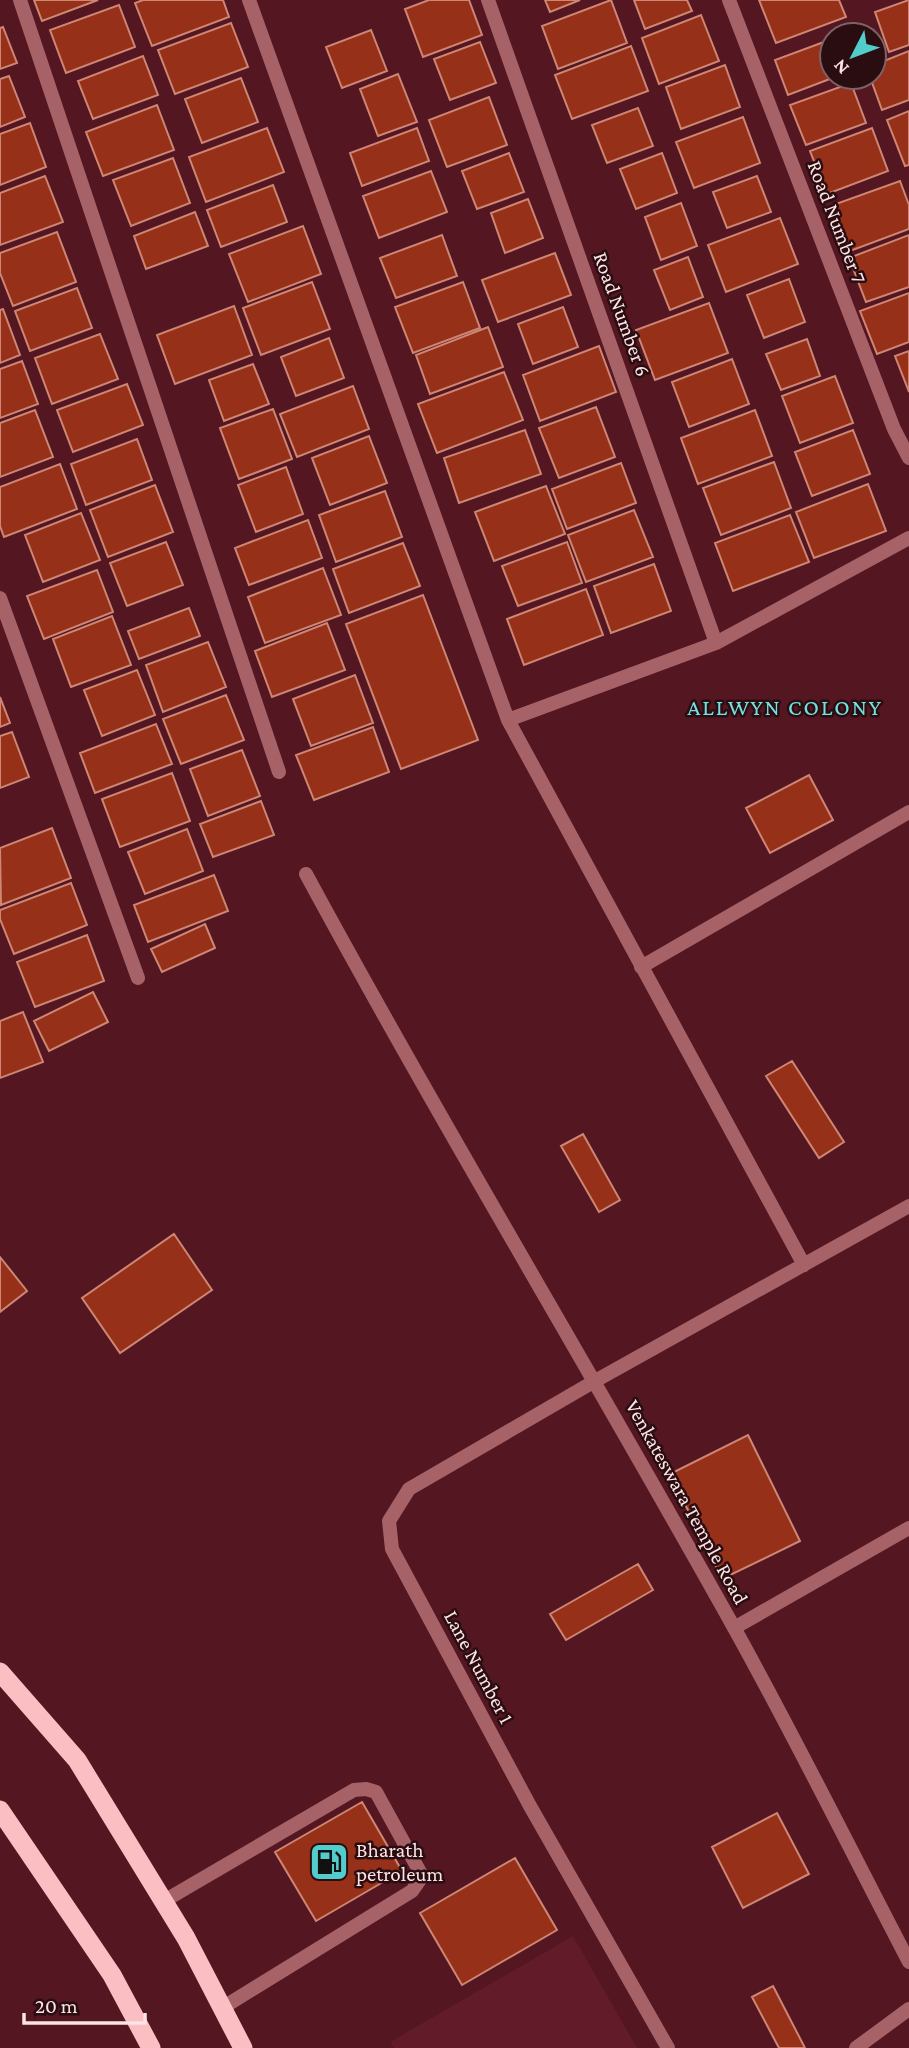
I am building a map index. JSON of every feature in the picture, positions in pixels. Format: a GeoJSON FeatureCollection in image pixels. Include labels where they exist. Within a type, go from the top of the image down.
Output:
{"type":"FeatureCollection","features":[{"type":"Feature","properties":{"kind":"highway"},"geometry":{"type":"LineString","coordinates":[[0,1672],[77,1760],[186,1938],[243,2048]]}},
{"type":"Feature","properties":{"kind":"highway"},"geometry":{"type":"LineString","coordinates":[[0,1810],[112,1975],[151,2048]]}},
{"type":"Feature","properties":{"kind":"street"},"geometry":{"type":"LineString","coordinates":[[20,0],[279,772]]}},
{"type":"Feature","properties":{"kind":"street"},"geometry":{"type":"LineString","coordinates":[[249,0],[508,720],[804,1265]]}},
{"type":"Feature","properties":{"kind":"street","name":"Road Number 6"},"geometry":{"type":"LineString","coordinates":[[488,0],[716,643]]}},
{"type":"Feature","properties":{"kind":"street","name":"Road Number 7"},"geometry":{"type":"LineString","coordinates":[[729,0],[894,429],[909,458]]}},
{"type":"Feature","properties":{"kind":"street"},"geometry":{"type":"LineString","coordinates":[[508,720],[716,643],[909,538]]}},
{"type":"Feature","properties":{"kind":"street"},"geometry":{"type":"LineString","coordinates":[[0,598],[138,978]]}},
{"type":"Feature","properties":{"kind":"street"},"geometry":{"type":"LineString","coordinates":[[640,967],[909,811]]}},
{"type":"Feature","properties":{"kind":"street","name":"Venkateswara Temple Road"},"geometry":{"type":"LineString","coordinates":[[306,874],[362,977],[734,1628],[909,1962]]}},
{"type":"Feature","properties":{"kind":"street"},"geometry":{"type":"LineString","coordinates":[[595,1381],[909,1206]]}},
{"type":"Feature","properties":{"kind":"street","name":"Lane Number 1"},"geometry":{"type":"LineString","coordinates":[[595,1381],[409,1489],[389,1521],[392,1549],[530,1806],[668,2048]]}},
{"type":"Feature","properties":{"kind":"street"},"geometry":{"type":"LineString","coordinates":[[734,1628],[909,1528]]}},
{"type":"Feature","properties":{"kind":"street"},"geometry":{"type":"LineString","coordinates":[[164,1901],[354,1790],[376,1792],[420,1871],[419,1881],[412,1891],[222,2008]]}},
{"type":"Feature","properties":{"kind":"street"},"geometry":{"type":"LineString","coordinates":[[856,2048],[909,2009]]}},
{"type":"Feature","properties":{"kind":"shaded area"},"geometry":{"type":"Polygon","coordinates":[[[573,1936],[637,2048],[394,2048],[390,2042],[573,1936]]]}},
{"type":"Feature","properties":{"kind":"building"},"geometry":{"type":"Polygon","coordinates":[[[34,0],[98,0],[42,21],[34,0]]]}},
{"type":"Feature","properties":{"kind":"building"},"geometry":{"type":"Polygon","coordinates":[[[143,0],[223,0],[229,17],[152,46],[135,3],[143,0]]]}},
{"type":"Feature","properties":{"kind":"building"},"geometry":{"type":"Polygon","coordinates":[[[429,0],[469,0],[482,35],[423,57],[405,9],[429,0]]]}},
{"type":"Feature","properties":{"kind":"building"},"geometry":{"type":"Polygon","coordinates":[[[545,0],[580,0],[550,12],[545,0]]]}},
{"type":"Feature","properties":{"kind":"building"},"geometry":{"type":"Polygon","coordinates":[[[611,0],[627,43],[558,69],[542,26],[611,0]]]}},
{"type":"Feature","properties":{"kind":"building"},"geometry":{"type":"Polygon","coordinates":[[[634,0],[687,0],[692,11],[645,29],[634,0]]]}},
{"type":"Feature","properties":{"kind":"building"},"geometry":{"type":"Polygon","coordinates":[[[759,0],[839,0],[846,17],[835,21],[818,21],[818,27],[776,43],[759,0]]]}},
{"type":"Feature","properties":{"kind":"building"},"geometry":{"type":"Polygon","coordinates":[[[909,0],[909,45],[889,52],[888,21],[878,21],[875,12],[909,0]]]}},
{"type":"Feature","properties":{"kind":"building"},"geometry":{"type":"Polygon","coordinates":[[[119,5],[135,47],[66,73],[50,30],[119,5]]]}},
{"type":"Feature","properties":{"kind":"building"},"geometry":{"type":"Polygon","coordinates":[[[701,15],[719,61],[659,84],[642,38],[701,15]]]}},
{"type":"Feature","properties":{"kind":"building"},"geometry":{"type":"Polygon","coordinates":[[[231,23],[248,67],[175,94],[158,50],[231,23]]]}},
{"type":"Feature","properties":{"kind":"building"},"geometry":{"type":"Polygon","coordinates":[[[3,27],[17,63],[0,69],[0,28],[3,27]]]}},
{"type":"Feature","properties":{"kind":"building"},"geometry":{"type":"Polygon","coordinates":[[[371,30],[387,71],[342,88],[326,47],[371,30]]]}},
{"type":"Feature","properties":{"kind":"building"},"geometry":{"type":"Polygon","coordinates":[[[480,42],[496,83],[450,100],[434,59],[480,42]]]}},
{"type":"Feature","properties":{"kind":"building"},"geometry":{"type":"Polygon","coordinates":[[[818,44],[818,84],[788,95],[775,60],[818,44]]]}},
{"type":"Feature","properties":{"kind":"building"},"geometry":{"type":"Polygon","coordinates":[[[631,46],[648,91],[572,119],[555,75],[631,46]]]}},
{"type":"Feature","properties":{"kind":"building"},"geometry":{"type":"Polygon","coordinates":[[[909,51],[909,100],[882,110],[875,91],[888,91],[888,59],[909,51]]]}},
{"type":"Feature","properties":{"kind":"building"},"geometry":{"type":"Polygon","coordinates":[[[143,56],[158,95],[93,119],[78,81],[143,56]]]}},
{"type":"Feature","properties":{"kind":"building"},"geometry":{"type":"Polygon","coordinates":[[[725,65],[740,107],[681,129],[666,87],[725,65]]]}},
{"type":"Feature","properties":{"kind":"building"},"geometry":{"type":"Polygon","coordinates":[[[398,74],[417,122],[378,136],[360,89],[398,74]]]}},
{"type":"Feature","properties":{"kind":"building"},"geometry":{"type":"Polygon","coordinates":[[[9,76],[25,117],[0,127],[0,79],[9,76]]]}},
{"type":"Feature","properties":{"kind":"building"},"geometry":{"type":"Polygon","coordinates":[[[241,78],[258,122],[202,143],[185,99],[241,78]]]}},
{"type":"Feature","properties":{"kind":"building"},"geometry":{"type":"Polygon","coordinates":[[[829,91],[854,91],[866,123],[806,145],[790,105],[829,91]]]}},
{"type":"Feature","properties":{"kind":"building"},"geometry":{"type":"Polygon","coordinates":[[[489,97],[507,145],[447,167],[429,120],[489,97]]]}},
{"type":"Feature","properties":{"kind":"building"},"geometry":{"type":"Polygon","coordinates":[[[157,105],[174,150],[103,176],[86,132],[157,105]]]}},
{"type":"Feature","properties":{"kind":"building"},"geometry":{"type":"Polygon","coordinates":[[[638,108],[653,146],[607,163],[592,125],[638,108]]]}},
{"type":"Feature","properties":{"kind":"building"},"geometry":{"type":"Polygon","coordinates":[[[909,111],[909,165],[905,166],[887,120],[909,111]]]}},
{"type":"Feature","properties":{"kind":"building"},"geometry":{"type":"Polygon","coordinates":[[[743,117],[760,163],[694,188],[676,142],[743,117]]]}},
{"type":"Feature","properties":{"kind":"building"},"geometry":{"type":"Polygon","coordinates":[[[30,123],[46,167],[0,185],[0,134],[30,123]]]}},
{"type":"Feature","properties":{"kind":"building"},"geometry":{"type":"Polygon","coordinates":[[[267,128],[284,172],[206,202],[189,157],[267,128]]]}},
{"type":"Feature","properties":{"kind":"building"},"geometry":{"type":"Polygon","coordinates":[[[417,128],[429,161],[362,186],[350,153],[417,128]]]}},
{"type":"Feature","properties":{"kind":"building"},"geometry":{"type":"Polygon","coordinates":[[[872,128],[888,171],[827,194],[810,151],[872,128]]]}},
{"type":"Feature","properties":{"kind":"building"},"geometry":{"type":"Polygon","coordinates":[[[509,153],[524,192],[477,209],[462,171],[509,153]]]}},
{"type":"Feature","properties":{"kind":"building"},"geometry":{"type":"Polygon","coordinates":[[[662,153],[677,193],[636,209],[620,169],[662,153]]]}},
{"type":"Feature","properties":{"kind":"building"},"geometry":{"type":"Polygon","coordinates":[[[173,158],[190,203],[131,226],[113,180],[173,158]]]}},
{"type":"Feature","properties":{"kind":"building"},"geometry":{"type":"Polygon","coordinates":[[[431,171],[447,212],[379,238],[363,196],[431,171]]]}},
{"type":"Feature","properties":{"kind":"building"},"geometry":{"type":"Polygon","coordinates":[[[45,176],[63,222],[0,245],[0,193],[45,176]]]}},
{"type":"Feature","properties":{"kind":"building"},"geometry":{"type":"Polygon","coordinates":[[[757,176],[771,212],[727,228],[713,192],[757,176]]]}},
{"type":"Feature","properties":{"kind":"building"},"geometry":{"type":"Polygon","coordinates":[[[900,181],[909,205],[909,229],[850,251],[833,205],[900,181]]]}},
{"type":"Feature","properties":{"kind":"building"},"geometry":{"type":"Polygon","coordinates":[[[273,185],[287,222],[221,247],[207,210],[273,185]]]}},
{"type":"Feature","properties":{"kind":"building"},"geometry":{"type":"Polygon","coordinates":[[[528,199],[543,238],[505,253],[491,213],[528,199]]]}},
{"type":"Feature","properties":{"kind":"building"},"geometry":{"type":"Polygon","coordinates":[[[681,203],[697,246],[661,260],[645,217],[681,203]]]}},
{"type":"Feature","properties":{"kind":"building"},"geometry":{"type":"Polygon","coordinates":[[[195,212],[208,246],[146,269],[134,236],[195,212]]]}},
{"type":"Feature","properties":{"kind":"building"},"geometry":{"type":"Polygon","coordinates":[[[780,218],[798,264],[726,292],[708,245],[780,218]]]}},
{"type":"Feature","properties":{"kind":"building"},"geometry":{"type":"Polygon","coordinates":[[[303,226],[321,274],[248,302],[229,254],[303,226]]]}},
{"type":"Feature","properties":{"kind":"building"},"geometry":{"type":"Polygon","coordinates":[[[57,232],[76,282],[13,306],[0,273],[0,253],[57,232]]]}},
{"type":"Feature","properties":{"kind":"building"},"geometry":{"type":"Polygon","coordinates":[[[442,235],[457,276],[396,298],[380,258],[442,235]]]}},
{"type":"Feature","properties":{"kind":"building"},"geometry":{"type":"Polygon","coordinates":[[[909,235],[909,287],[866,302],[849,258],[909,235]]]}},
{"type":"Feature","properties":{"kind":"building"},"geometry":{"type":"Polygon","coordinates":[[[555,253],[571,295],[498,322],[482,280],[555,253]]]}},
{"type":"Feature","properties":{"kind":"building"},"geometry":{"type":"Polygon","coordinates":[[[688,257],[703,297],[670,310],[654,270],[688,257]]]}},
{"type":"Feature","properties":{"kind":"building"},"geometry":{"type":"Polygon","coordinates":[[[789,279],[805,322],[764,338],[747,295],[789,279]]]}},
{"type":"Feature","properties":{"kind":"building"},"geometry":{"type":"Polygon","coordinates":[[[312,282],[330,329],[261,355],[243,308],[312,282]]]}},
{"type":"Feature","properties":{"kind":"building"},"geometry":{"type":"Polygon","coordinates":[[[463,282],[480,328],[413,353],[395,307],[463,282]]]}},
{"type":"Feature","properties":{"kind":"building"},"geometry":{"type":"Polygon","coordinates":[[[77,288],[92,328],[30,351],[15,311],[77,288]]]}},
{"type":"Feature","properties":{"kind":"building"},"geometry":{"type":"Polygon","coordinates":[[[909,293],[909,342],[877,354],[860,311],[909,293]]]}},
{"type":"Feature","properties":{"kind":"building"},"geometry":{"type":"Polygon","coordinates":[[[709,303],[728,353],[655,380],[636,330],[709,303]]]}},
{"type":"Feature","properties":{"kind":"building"},"geometry":{"type":"Polygon","coordinates":[[[234,306],[252,355],[175,384],[157,335],[234,306]]]}},
{"type":"Feature","properties":{"kind":"building"},"geometry":{"type":"Polygon","coordinates":[[[563,307],[578,347],[533,364],[518,324],[563,307]]]}},
{"type":"Feature","properties":{"kind":"building"},"geometry":{"type":"Polygon","coordinates":[[[3,309],[20,355],[0,363],[0,310],[3,309]]]}},
{"type":"Feature","properties":{"kind":"building"},"geometry":{"type":"Polygon","coordinates":[[[488,327],[503,367],[430,394],[416,355],[488,327]]]}},
{"type":"Feature","properties":{"kind":"building"},"geometry":{"type":"Polygon","coordinates":[[[100,334],[118,379],[52,404],[35,358],[100,334]]]}},
{"type":"Feature","properties":{"kind":"building"},"geometry":{"type":"Polygon","coordinates":[[[329,338],[344,378],[296,396],[281,357],[329,338]]]}},
{"type":"Feature","properties":{"kind":"building"},"geometry":{"type":"Polygon","coordinates":[[[807,339],[820,376],[781,390],[766,354],[807,339]]]}},
{"type":"Feature","properties":{"kind":"building"},"geometry":{"type":"Polygon","coordinates":[[[599,346],[616,392],[540,421],[523,375],[599,346]]]}},
{"type":"Feature","properties":{"kind":"building"},"geometry":{"type":"Polygon","coordinates":[[[909,351],[909,392],[895,356],[909,351]]]}},
{"type":"Feature","properties":{"kind":"building"},"geometry":{"type":"Polygon","coordinates":[[[732,359],[749,404],[689,427],[672,382],[732,359]]]}},
{"type":"Feature","properties":{"kind":"building"},"geometry":{"type":"Polygon","coordinates":[[[22,361],[38,404],[0,418],[0,369],[22,361]]]}},
{"type":"Feature","properties":{"kind":"building"},"geometry":{"type":"Polygon","coordinates":[[[253,364],[269,404],[224,421],[209,380],[253,364]]]}},
{"type":"Feature","properties":{"kind":"building"},"geometry":{"type":"Polygon","coordinates":[[[504,372],[523,420],[437,453],[418,404],[504,372]]]}},
{"type":"Feature","properties":{"kind":"building"},"geometry":{"type":"Polygon","coordinates":[[[835,376],[853,423],[800,443],[782,396],[835,376]]]}},
{"type":"Feature","properties":{"kind":"building"},"geometry":{"type":"Polygon","coordinates":[[[127,384],[143,425],[73,452],[57,410],[127,384]]]}},
{"type":"Feature","properties":{"kind":"building"},"geometry":{"type":"Polygon","coordinates":[[[353,386],[369,429],[297,457],[280,414],[353,386]]]}},
{"type":"Feature","properties":{"kind":"building"},"geometry":{"type":"Polygon","coordinates":[[[596,407],[615,457],[559,478],[539,428],[596,407]]]}},
{"type":"Feature","properties":{"kind":"building"},"geometry":{"type":"Polygon","coordinates":[[[273,409],[292,459],[239,479],[220,428],[273,409]]]}},
{"type":"Feature","properties":{"kind":"building"},"geometry":{"type":"Polygon","coordinates":[[[35,410],[53,457],[0,477],[0,423],[35,410]]]}},
{"type":"Feature","properties":{"kind":"building"},"geometry":{"type":"Polygon","coordinates":[[[755,410],[772,456],[698,484],[681,438],[755,410]]]}},
{"type":"Feature","properties":{"kind":"building"},"geometry":{"type":"Polygon","coordinates":[[[525,430],[541,474],[459,503],[444,458],[525,430]]]}},
{"type":"Feature","properties":{"kind":"building"},"geometry":{"type":"Polygon","coordinates":[[[853,430],[870,474],[812,496],[795,452],[853,430]]]}},
{"type":"Feature","properties":{"kind":"building"},"geometry":{"type":"Polygon","coordinates":[[[369,436],[387,483],[330,505],[312,458],[369,436]]]}},
{"type":"Feature","properties":{"kind":"building"},"geometry":{"type":"Polygon","coordinates":[[[137,439],[152,480],[86,505],[71,464],[137,439]]]}},
{"type":"Feature","properties":{"kind":"building"},"geometry":{"type":"Polygon","coordinates":[[[774,462],[791,508],[721,535],[703,488],[774,462]]]}},
{"type":"Feature","properties":{"kind":"building"},"geometry":{"type":"Polygon","coordinates":[[[621,463],[636,503],[567,529],[552,489],[621,463]]]}},
{"type":"Feature","properties":{"kind":"building"},"geometry":{"type":"Polygon","coordinates":[[[60,464],[77,509],[4,537],[0,526],[0,487],[60,464]]]}},
{"type":"Feature","properties":{"kind":"building"},"geometry":{"type":"Polygon","coordinates":[[[286,467],[303,514],[256,532],[238,485],[286,467]]]}},
{"type":"Feature","properties":{"kind":"building"},"geometry":{"type":"Polygon","coordinates":[[[868,484],[886,531],[814,558],[796,512],[868,484]]]}},
{"type":"Feature","properties":{"kind":"building"},"geometry":{"type":"Polygon","coordinates":[[[155,485],[173,532],[108,557],[90,510],[155,485]]]}},
{"type":"Feature","properties":{"kind":"building"},"geometry":{"type":"Polygon","coordinates":[[[546,486],[565,534],[494,561],[475,512],[546,486]]]}},
{"type":"Feature","properties":{"kind":"building"},"geometry":{"type":"Polygon","coordinates":[[[385,491],[402,537],[336,562],[319,515],[385,491]]]}},
{"type":"Feature","properties":{"kind":"building"},"geometry":{"type":"Polygon","coordinates":[[[634,510],[653,557],[586,582],[568,535],[634,510]]]}},
{"type":"Feature","properties":{"kind":"building"},"geometry":{"type":"Polygon","coordinates":[[[81,513],[100,560],[43,582],[25,535],[81,513]]]}},
{"type":"Feature","properties":{"kind":"building"},"geometry":{"type":"Polygon","coordinates":[[[790,515],[809,562],[733,591],[715,543],[790,515]]]}},
{"type":"Feature","properties":{"kind":"building"},"geometry":{"type":"Polygon","coordinates":[[[308,520],[322,558],[249,585],[235,548],[308,520]]]}},
{"type":"Feature","properties":{"kind":"building"},"geometry":{"type":"Polygon","coordinates":[[[166,542],[183,585],[127,606],[110,563],[166,542]]]}},
{"type":"Feature","properties":{"kind":"building"},"geometry":{"type":"Polygon","coordinates":[[[567,542],[582,583],[518,606],[502,566],[567,542]]]}},
{"type":"Feature","properties":{"kind":"building"},"geometry":{"type":"Polygon","coordinates":[[[403,543],[420,586],[349,613],[333,569],[403,543]]]}},
{"type":"Feature","properties":{"kind":"building"},"geometry":{"type":"Polygon","coordinates":[[[654,564],[671,611],[611,633],[594,586],[654,564]]]}},
{"type":"Feature","properties":{"kind":"building"},"geometry":{"type":"Polygon","coordinates":[[[323,568],[341,615],[265,643],[248,597],[323,568]]]}},
{"type":"Feature","properties":{"kind":"building"},"geometry":{"type":"Polygon","coordinates":[[[97,570],[113,612],[44,639],[27,596],[97,570]]]}},
{"type":"Feature","properties":{"kind":"building"},"geometry":{"type":"Polygon","coordinates":[[[586,589],[603,635],[524,665],[507,619],[586,589]]]}},
{"type":"Feature","properties":{"kind":"building"},"geometry":{"type":"Polygon","coordinates":[[[423,595],[478,740],[401,769],[346,624],[423,595]]]}},
{"type":"Feature","properties":{"kind":"building"},"geometry":{"type":"Polygon","coordinates":[[[189,608],[200,636],[139,659],[128,631],[189,608]]]}},
{"type":"Feature","properties":{"kind":"building"},"geometry":{"type":"Polygon","coordinates":[[[112,616],[131,665],[71,687],[53,639],[112,616]]]}},
{"type":"Feature","properties":{"kind":"building"},"geometry":{"type":"Polygon","coordinates":[[[327,623],[345,670],[272,697],[255,651],[327,623]]]}},
{"type":"Feature","properties":{"kind":"building"},"geometry":{"type":"Polygon","coordinates":[[[208,642],[226,687],[163,712],[146,665],[208,642]]]}},
{"type":"Feature","properties":{"kind":"building"},"geometry":{"type":"Polygon","coordinates":[[[137,670],[155,715],[102,736],[84,690],[137,670]]]}},
{"type":"Feature","properties":{"kind":"building"},"geometry":{"type":"Polygon","coordinates":[[[355,675],[373,723],[311,746],[293,699],[355,675]]]}},
{"type":"Feature","properties":{"kind":"building"},"geometry":{"type":"Polygon","coordinates":[[[226,695],[244,740],[181,764],[163,719],[226,695]]]}},
{"type":"Feature","properties":{"kind":"building"},"geometry":{"type":"Polygon","coordinates":[[[0,697],[10,723],[0,727],[0,697]]]}},
{"type":"Feature","properties":{"kind":"building"},"geometry":{"type":"Polygon","coordinates":[[[156,724],[172,764],[95,793],[80,753],[156,724]]]}},
{"type":"Feature","properties":{"kind":"building"},"geometry":{"type":"Polygon","coordinates":[[[373,727],[389,772],[314,800],[296,755],[373,727]]]}},
{"type":"Feature","properties":{"kind":"building"},"geometry":{"type":"Polygon","coordinates":[[[12,732],[29,777],[0,788],[0,736],[12,732]]]}},
{"type":"Feature","properties":{"kind":"building"},"geometry":{"type":"Polygon","coordinates":[[[242,750],[260,796],[208,816],[190,769],[242,750]]]}},
{"type":"Feature","properties":{"kind":"building"},"geometry":{"type":"Polygon","coordinates":[[[172,773],[190,821],[120,847],[102,799],[172,773]]]}},
{"type":"Feature","properties":{"kind":"building"},"geometry":{"type":"Polygon","coordinates":[[[809,775],[833,820],[770,853],[746,808],[809,775]]]}},
{"type":"Feature","properties":{"kind":"building"},"geometry":{"type":"Polygon","coordinates":[[[261,801],[274,835],[213,857],[200,824],[261,801]]]}},
{"type":"Feature","properties":{"kind":"building"},"geometry":{"type":"Polygon","coordinates":[[[52,828],[71,878],[1,905],[0,848],[52,828]]]}},
{"type":"Feature","properties":{"kind":"building"},"geometry":{"type":"Polygon","coordinates":[[[187,829],[203,871],[145,894],[128,852],[187,829]]]}},
{"type":"Feature","properties":{"kind":"building"},"geometry":{"type":"Polygon","coordinates":[[[214,875],[228,911],[148,942],[134,905],[214,875]]]}},
{"type":"Feature","properties":{"kind":"building"},"geometry":{"type":"Polygon","coordinates":[[[71,883],[87,925],[14,954],[0,919],[0,910],[71,883]]]}},
{"type":"Feature","properties":{"kind":"building"},"geometry":{"type":"Polygon","coordinates":[[[205,924],[215,948],[162,972],[151,949],[205,924]]]}},
{"type":"Feature","properties":{"kind":"building"},"geometry":{"type":"Polygon","coordinates":[[[87,935],[104,981],[35,1007],[17,962],[87,935]]]}},
{"type":"Feature","properties":{"kind":"building"},"geometry":{"type":"Polygon","coordinates":[[[93,992],[108,1022],[49,1051],[34,1021],[93,992]]]}},
{"type":"Feature","properties":{"kind":"building"},"geometry":{"type":"Polygon","coordinates":[[[23,1012],[43,1062],[0,1078],[0,1021],[23,1012]]]}},
{"type":"Feature","properties":{"kind":"building"},"geometry":{"type":"Polygon","coordinates":[[[792,1061],[844,1142],[819,1158],[766,1076],[792,1061]]]}},
{"type":"Feature","properties":{"kind":"building"},"geometry":{"type":"Polygon","coordinates":[[[583,1134],[620,1200],[599,1212],[561,1146],[583,1134]]]}},
{"type":"Feature","properties":{"kind":"building"},"geometry":{"type":"Polygon","coordinates":[[[174,1234],[212,1290],[120,1353],[82,1298],[174,1234]]]}},
{"type":"Feature","properties":{"kind":"building"},"geometry":{"type":"Polygon","coordinates":[[[0,1257],[27,1291],[0,1312],[0,1257]]]}},
{"type":"Feature","properties":{"kind":"building"},"geometry":{"type":"Polygon","coordinates":[[[748,1435],[800,1541],[722,1579],[670,1474],[748,1435]]]}},
{"type":"Feature","properties":{"kind":"building"},"geometry":{"type":"Polygon","coordinates":[[[638,1564],[653,1590],[566,1640],[550,1614],[638,1564]]]}},
{"type":"Feature","properties":{"kind":"building"},"geometry":{"type":"Polygon","coordinates":[[[362,1802],[402,1871],[316,1921],[275,1852],[362,1802]]]}},
{"type":"Feature","properties":{"kind":"building"},"geometry":{"type":"Polygon","coordinates":[[[777,1813],[809,1874],[743,1908],[712,1847],[777,1813]]]}},
{"type":"Feature","properties":{"kind":"building"},"geometry":{"type":"Polygon","coordinates":[[[515,1858],[557,1930],[462,1985],[420,1913],[515,1858]]]}},
{"type":"Feature","properties":{"kind":"building"},"geometry":{"type":"Polygon","coordinates":[[[773,1986],[805,2048],[779,2048],[752,1997],[773,1986]]]}},
{"type":"Feature","properties":{"kind":"place","name":"Bharath petroleum"},"geometry":{"type":"Point","coordinates":[329,1862]}},
{"type":"Feature","properties":{"kind":"district","name":"ALLWYN COLONY"},"geometry":{"type":"Point","coordinates":[785,707]}}]}
